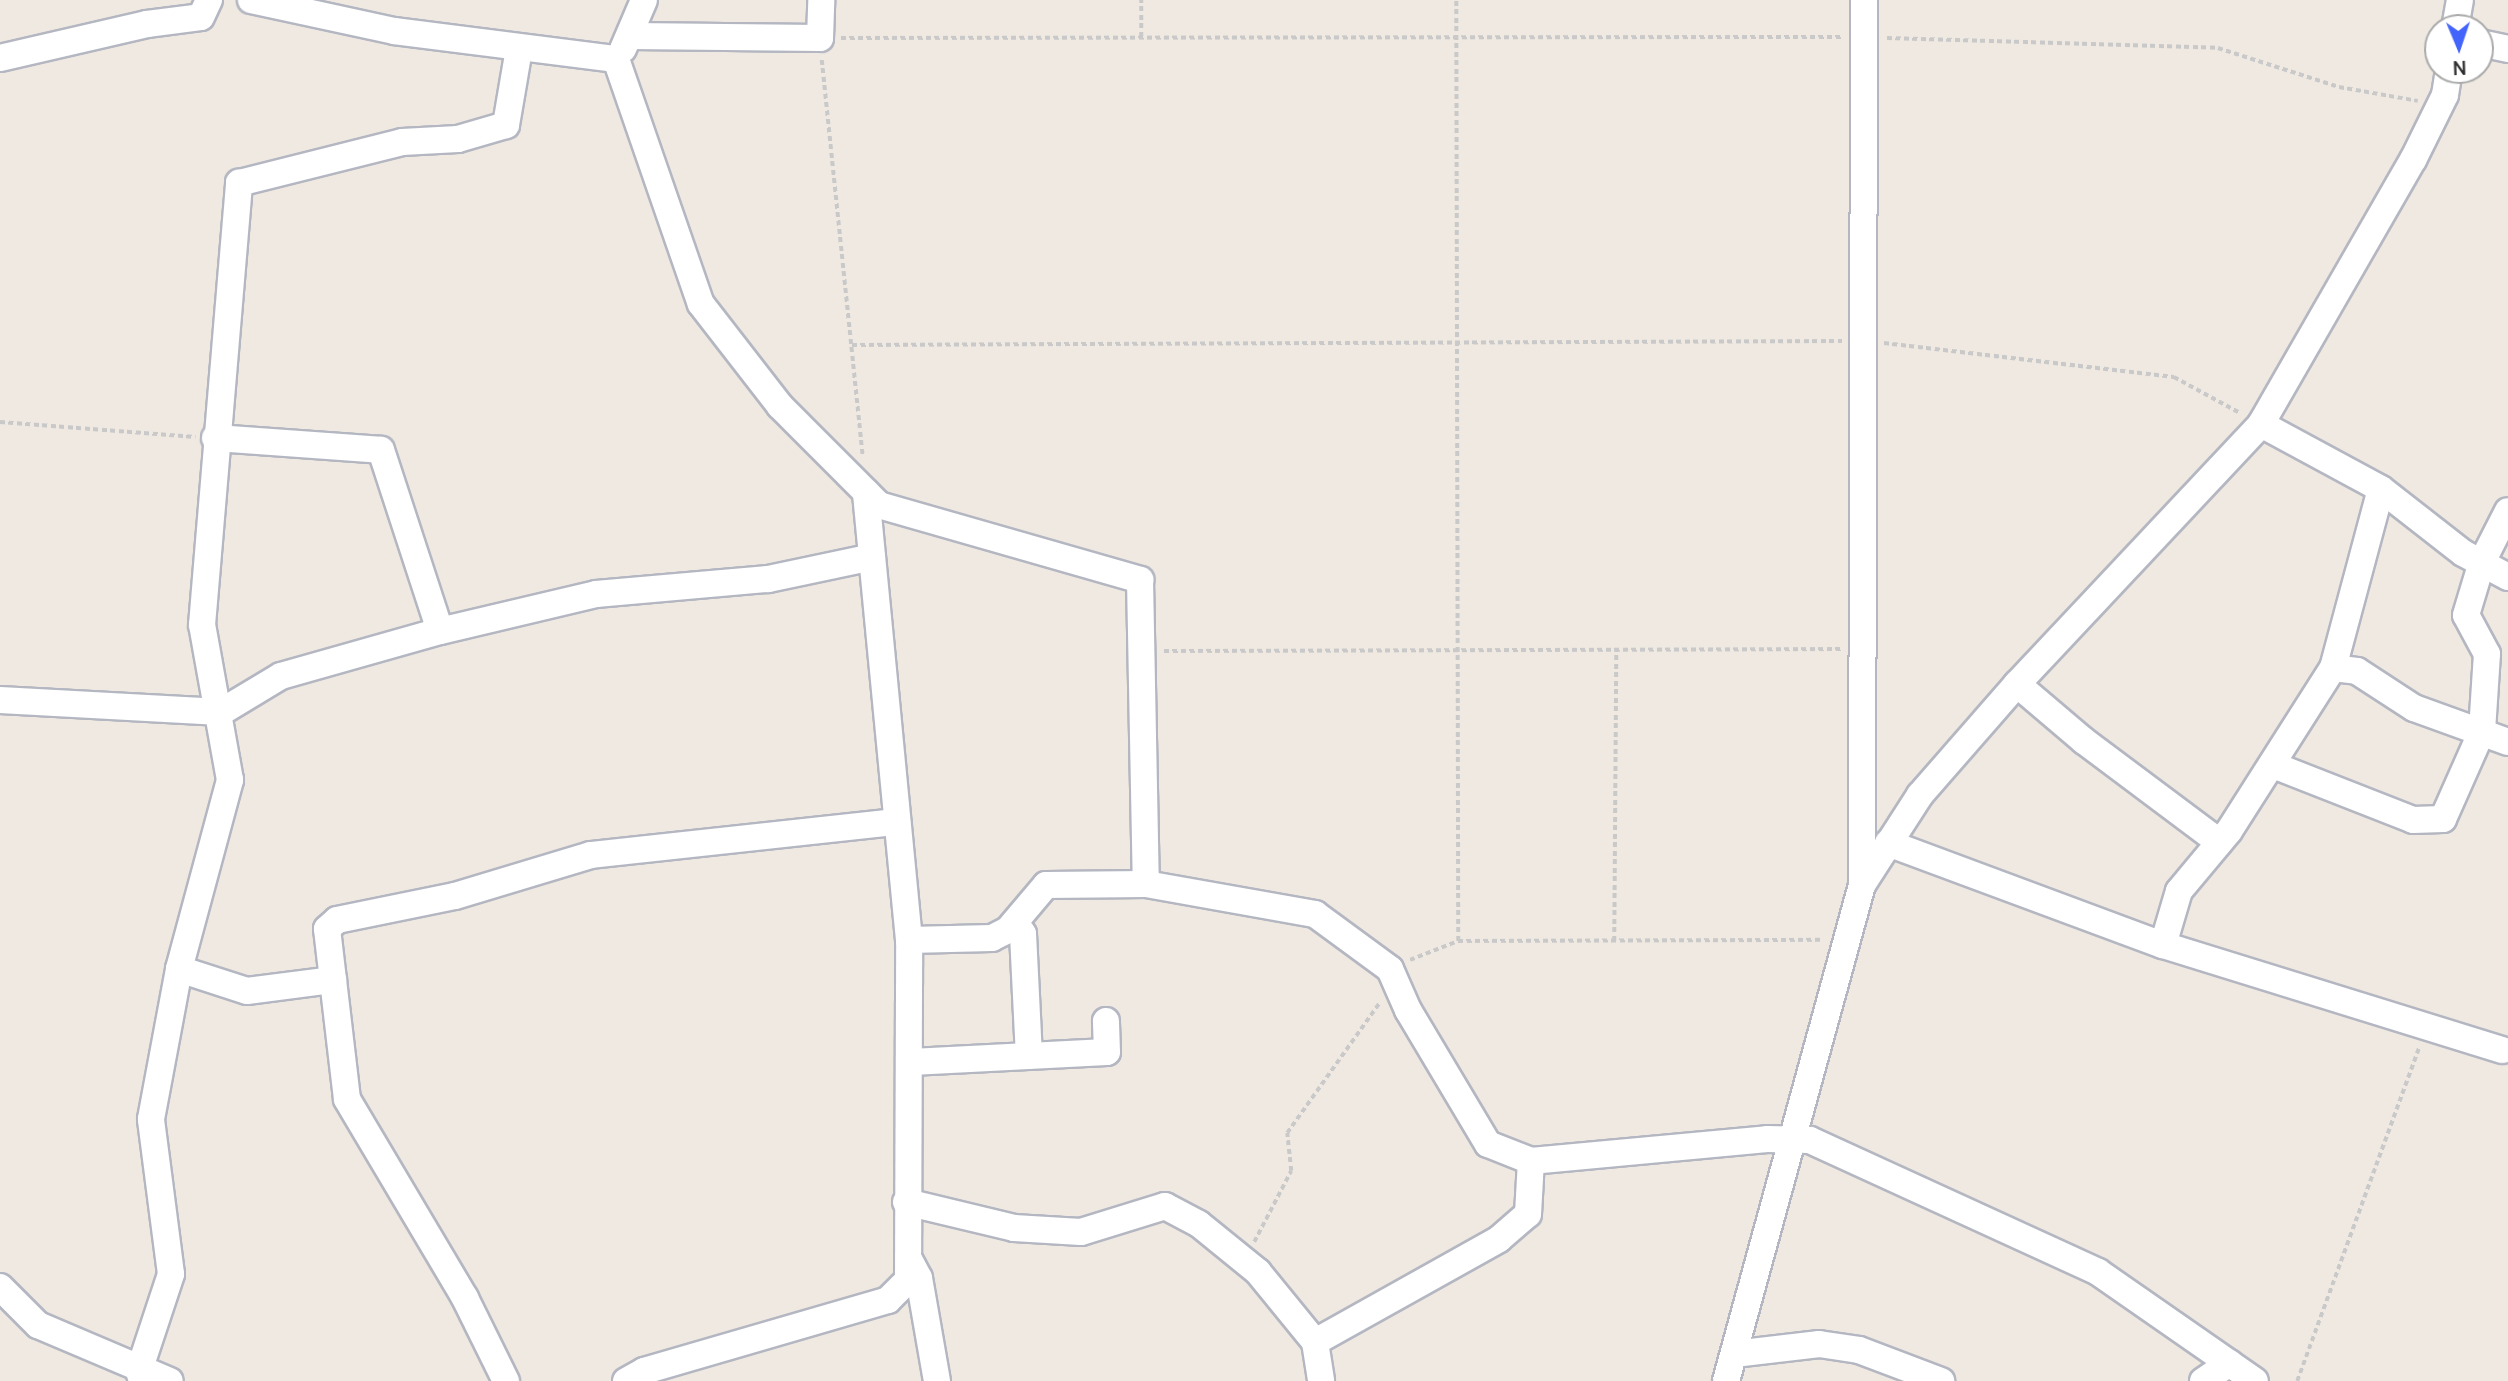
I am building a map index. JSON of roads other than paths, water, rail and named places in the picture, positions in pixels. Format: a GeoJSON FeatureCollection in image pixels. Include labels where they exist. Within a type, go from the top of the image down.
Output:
{"type":"FeatureCollection","features":[{"type":"Feature","properties":{"kind":"street"},"geometry":{"type":"LineString","coordinates":[[0,58],[147,24],[201,17],[209,0]]}},
{"type":"Feature","properties":{"kind":"street"},"geometry":{"type":"LineString","coordinates":[[251,0],[328,19],[519,49],[616,59]]}},
{"type":"Feature","properties":{"kind":"street"},"geometry":{"type":"LineString","coordinates":[[616,59],[631,36],[643,0]]}},
{"type":"Feature","properties":{"kind":"street"},"geometry":{"type":"LineString","coordinates":[[631,36],[820,38],[821,0]]}},
{"type":"Feature","properties":{"kind":"street"},"geometry":{"type":"LineString","coordinates":[[1726,1381],[1861,885],[1864,0]]}},
{"type":"Feature","properties":{"kind":"street"},"geometry":{"type":"LineString","coordinates":[[140,1376],[171,1274],[151,1119],[179,969],[230,780],[221,712],[202,625],[215,438],[239,183],[402,142],[458,139],[506,125],[519,49]]}},
{"type":"Feature","properties":{"kind":"street"},"geometry":{"type":"LineString","coordinates":[[616,59],[701,304],[780,406],[879,505],[1140,580],[1144,650],[1146,884]]}},
{"type":"Feature","properties":{"kind":"street"},"geometry":{"type":"LineString","coordinates":[[1861,885],[1920,795],[2017,684],[2261,424],[2441,105],[2446,84]]}},
{"type":"Feature","properties":{"kind":"street"},"geometry":{"type":"LineString","coordinates":[[2261,424],[2381,489],[2463,553],[2508,578]]}},
{"type":"Feature","properties":{"kind":"street"},"geometry":{"type":"LineString","coordinates":[[215,438],[381,450],[440,631]]}},
{"type":"Feature","properties":{"kind":"street"},"geometry":{"type":"LineString","coordinates":[[2163,945],[2179,891],[2219,842],[2273,765],[2333,668],[2381,489]]}},
{"type":"Feature","properties":{"kind":"street"},"geometry":{"type":"LineString","coordinates":[[626,1381],[644,1371],[888,1300],[908,1280],[906,1202],[911,1062],[909,940],[866,492]]}},
{"type":"Feature","properties":{"kind":"street"},"geometry":{"type":"LineString","coordinates":[[2273,765],[2413,820],[2443,819],[2482,731],[2487,654],[2466,615],[2482,562],[2508,511]]}},
{"type":"Feature","properties":{"kind":"street"},"geometry":{"type":"LineString","coordinates":[[0,700],[221,712],[281,676],[440,631],[596,594],[768,579],[872,557]]}},
{"type":"Feature","properties":{"kind":"street"},"geometry":{"type":"LineString","coordinates":[[2333,668],[2357,671],[2414,708],[2508,742]]}},
{"type":"Feature","properties":{"kind":"street"},"geometry":{"type":"LineString","coordinates":[[2017,684],[2084,741],[2219,842]]}},
{"type":"Feature","properties":{"kind":"street"},"geometry":{"type":"LineString","coordinates":[[506,1381],[465,1298],[347,1099],[327,929],[337,920],[455,896],[591,855],[897,822]]}},
{"type":"Feature","properties":{"kind":"street"},"geometry":{"type":"LineString","coordinates":[[1888,843],[2163,945],[2502,1050]]}},
{"type":"Feature","properties":{"kind":"street"},"geometry":{"type":"LineString","coordinates":[[909,940],[992,938],[1015,922],[1046,885],[1146,884],[1205,898],[1315,914],[1393,974],[1488,1144],[1531,1161],[1791,1139],[1832,1147],[2098,1272],[2255,1381]]}},
{"type":"Feature","properties":{"kind":"street"},"geometry":{"type":"LineString","coordinates":[[1015,922],[1023,934],[1029,1056]]}},
{"type":"Feature","properties":{"kind":"street"},"geometry":{"type":"LineString","coordinates":[[179,969],[247,991],[334,980]]}},
{"type":"Feature","properties":{"kind":"street"},"geometry":{"type":"LineString","coordinates":[[911,1062],[1107,1052],[1106,1021]]}},
{"type":"Feature","properties":{"kind":"street"},"geometry":{"type":"LineString","coordinates":[[1809,1071],[1815,1115],[1832,1147]]}},
{"type":"Feature","properties":{"kind":"street"},"geometry":{"type":"LineString","coordinates":[[1315,1342],[1499,1239],[1528,1214],[1531,1161]]}},
{"type":"Feature","properties":{"kind":"street"},"geometry":{"type":"LineString","coordinates":[[906,1202],[1003,1226],[1082,1232],[1165,1206],[1199,1224],[1245,1261],[1315,1342],[1321,1381]]}},
{"type":"Feature","properties":{"kind":"street"},"geometry":{"type":"LineString","coordinates":[[908,1255],[919,1278],[937,1381]]}},
{"type":"Feature","properties":{"kind":"street"},"geometry":{"type":"LineString","coordinates":[[0,1287],[38,1325],[140,1376],[170,1381]]}},
{"type":"Feature","properties":{"kind":"street"},"geometry":{"type":"LineString","coordinates":[[1734,1354],[1819,1344],[1859,1350],[1941,1381]]}},
{"type":"Feature","properties":{"kind":"street"},"geometry":{"type":"LineString","coordinates":[[2203,1381],[2230,1363]]}}]}
